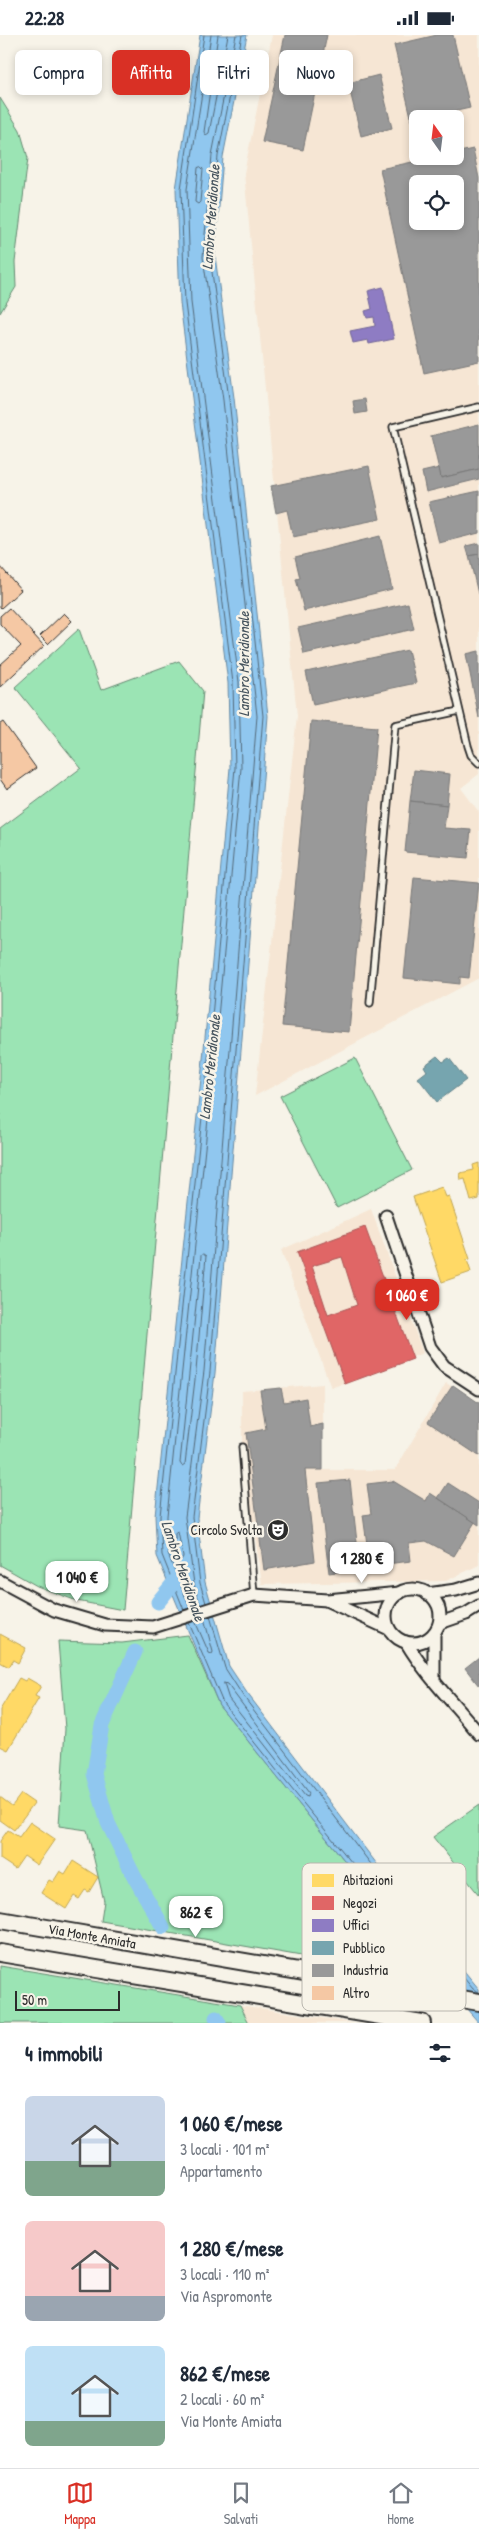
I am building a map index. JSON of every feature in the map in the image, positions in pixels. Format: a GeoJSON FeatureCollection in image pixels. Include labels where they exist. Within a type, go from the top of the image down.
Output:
{"type":"FeatureCollection","features":[{"type":"Feature","properties":{"kind":"main road","name":"Via Monte Amiata"},"geometry":{"type":"LineString","coordinates":[[0,1920],[302,1972]]}},
{"type":"Feature","properties":{"kind":"main road"},"geometry":{"type":"LineString","coordinates":[[0,1953],[302,2004]]}},
{"type":"Feature","properties":{"kind":"main road","name":"Via Monte Amiata"},"geometry":{"type":"LineString","coordinates":[[466,2000],[479,2002]]}},
{"type":"Feature","properties":{"kind":"main road"},"geometry":{"type":"LineString","coordinates":[[345,2011],[422,2023]]}},
{"type":"Feature","properties":{"kind":"street"},"geometry":{"type":"LineString","coordinates":[[386,1216],[430,1347],[444,1366],[479,1389]]}},
{"type":"Feature","properties":{"kind":"street"},"geometry":{"type":"LineString","coordinates":[[0,1581],[62,1612],[104,1625],[153,1627],[254,1595],[327,1601],[400,1593],[413,1589],[427,1594],[456,1590],[479,1583]]}},
{"type":"Feature","properties":{"kind":"street"},"geometry":{"type":"LineString","coordinates":[[400,1593],[390,1603],[385,1619],[389,1629],[396,1637],[406,1642],[423,1641],[437,1628],[466,1614],[479,1605]]}},
{"type":"Feature","properties":{"kind":"street"},"geometry":{"type":"LineString","coordinates":[[427,1594],[437,1605],[434,1679]]}},
{"type":"Feature","properties":{"kind":"street"},"geometry":{"type":"LineString","coordinates":[[327,1601],[389,1629]]}},
{"type":"Feature","properties":{"kind":"street"},"geometry":{"type":"LineString","coordinates":[[406,1642],[421,1667],[434,1679],[479,1734]]}},
{"type":"Feature","properties":{"kind":"lane"},"geometry":{"type":"LineString","coordinates":[[479,407],[393,427],[459,711],[471,755],[479,763]]}},
{"type":"Feature","properties":{"kind":"lane"},"geometry":{"type":"LineString","coordinates":[[370,1003],[395,725],[459,711]]}},
{"type":"Feature","properties":{"kind":"lane"},"geometry":{"type":"LineString","coordinates":[[242,1447],[254,1595]]}},
{"type":"Feature","properties":{"kind":"shaded area"},"geometry":{"type":"Polygon","coordinates":[[[272,35],[479,35],[479,774],[461,788],[479,812],[479,978],[255,1096],[297,716],[244,173],[260,95],[269,95],[269,50],[272,35]]]}},
{"type":"Feature","properties":{"kind":"shaded area"},"geometry":{"type":"Polygon","coordinates":[[[371,1209],[423,1353],[331,1388],[281,1250],[371,1209]]]}},
{"type":"Feature","properties":{"kind":"shaded area"},"geometry":{"type":"Polygon","coordinates":[[[446,1383],[479,1403],[479,1565],[446,1581],[262,1584],[242,1447],[242,1391],[323,1384],[323,1470],[395,1470],[446,1383]]]}},
{"type":"Feature","properties":{"kind":"shaded area"},"geometry":{"type":"Polygon","coordinates":[[[240,2005],[353,2023],[249,2023],[240,2005]]]}},
{"type":"Feature","properties":{"kind":"green space"},"geometry":{"type":"Polygon","coordinates":[[[0,98],[20,130],[28,158],[15,262],[16,287],[0,313],[0,98]]]}},
{"type":"Feature","properties":{"kind":"green space"},"geometry":{"type":"Polygon","coordinates":[[[79,629],[101,690],[179,661],[203,691],[123,1610],[77,1601],[37,1586],[0,1565],[0,829],[81,768],[15,687],[79,629]]]}},
{"type":"Feature","properties":{"kind":"green space"},"geometry":{"type":"Polygon","coordinates":[[[355,1058],[412,1170],[337,1208],[280,1096],[355,1058]]]}},
{"type":"Feature","properties":{"kind":"green space"},"geometry":{"type":"Polygon","coordinates":[[[188,1635],[219,1705],[346,1863],[302,1863],[302,1956],[101,1921],[104,1901],[87,1830],[59,1826],[65,1729],[58,1641],[122,1643],[188,1635]]]}},
{"type":"Feature","properties":{"kind":"green space"},"geometry":{"type":"Polygon","coordinates":[[[479,1805],[479,1895],[466,1879],[466,1863],[454,1863],[433,1837],[479,1805]]]}},
{"type":"Feature","properties":{"kind":"green space"},"geometry":{"type":"Polygon","coordinates":[[[0,1966],[240,2005],[249,2023],[0,2023],[0,1966]]]}},
{"type":"Feature","properties":{"kind":"water","name":"Lambro Meridionale"},"geometry":{"type":"Polygon","coordinates":[[[200,35],[247,35],[244,50],[200,50],[200,95],[235,95],[223,157],[215,256],[234,398],[268,716],[215,1373],[197,1518],[205,1582],[229,1666],[247,1693],[376,1863],[346,1863],[219,1705],[157,1556],[155,1516],[203,1059],[230,768],[228,683],[180,303],[176,189],[200,35]]]}},
{"type":"Feature","properties":{"kind":"water"},"geometry":{"type":"Polygon","coordinates":[[[466,1973],[479,1989],[479,2023],[466,2008],[466,1973]]]}},
{"type":"Feature","properties":{"kind":"building: Abitazioni"},"geometry":{"type":"Polygon","coordinates":[[[479,1163],[479,1199],[471,1201],[465,1179],[461,1180],[460,1173],[474,1170],[473,1165],[479,1163]]]}},
{"type":"Feature","properties":{"kind":"building: Abitazioni"},"geometry":{"type":"Polygon","coordinates":[[[442,1187],[446,1197],[449,1196],[470,1259],[467,1260],[471,1272],[442,1282],[413,1197],[442,1187]]]}},
{"type":"Feature","properties":{"kind":"building: Abitazioni"},"geometry":{"type":"Polygon","coordinates":[[[0,1634],[26,1648],[18,1663],[13,1660],[9,1667],[0,1662],[0,1634]]]}},
{"type":"Feature","properties":{"kind":"building: Abitazioni"},"geometry":{"type":"Polygon","coordinates":[[[19,1678],[25,1681],[27,1678],[41,1686],[35,1696],[39,1698],[8,1750],[0,1746],[0,1710],[19,1678]]]}},
{"type":"Feature","properties":{"kind":"building: Abitazioni"},"geometry":{"type":"Polygon","coordinates":[[[21,1794],[34,1803],[14,1830],[0,1820],[0,1797],[12,1806],[21,1794]]]}},
{"type":"Feature","properties":{"kind":"building: Abitazioni"},"geometry":{"type":"Polygon","coordinates":[[[30,1822],[55,1839],[37,1865],[24,1856],[15,1869],[0,1859],[0,1841],[8,1830],[19,1837],[30,1822]]]}},
{"type":"Feature","properties":{"kind":"building: Abitazioni"},"geometry":{"type":"Polygon","coordinates":[[[73,1861],[98,1877],[89,1892],[85,1890],[79,1899],[74,1896],[66,1909],[41,1893],[49,1880],[53,1882],[60,1871],[65,1874],[73,1861]]]}},
{"type":"Feature","properties":{"kind":"building: Negozi"},"geometry":{"type":"Polygon","coordinates":[[[365,1227],[413,1359],[345,1384],[297,1252],[365,1227]],[[342,1257],[312,1266],[328,1315],[357,1305],[342,1257]]]}},
{"type":"Feature","properties":{"kind":"building: Uffici"},"geometry":{"type":"Polygon","coordinates":[[[383,287],[394,339],[369,344],[368,340],[353,343],[350,331],[375,326],[374,317],[367,318],[365,311],[372,309],[368,291],[383,287]]]}},
{"type":"Feature","properties":{"kind":"building: Pubblico"},"geometry":{"type":"Polygon","coordinates":[[[437,1056],[443,1062],[449,1058],[466,1080],[437,1102],[418,1078],[427,1071],[424,1066],[437,1056]]]}},
{"type":"Feature","properties":{"kind":"building: Industria"},"geometry":{"type":"Polygon","coordinates":[[[285,35],[327,35],[324,50],[282,50],[285,35]]]}},
{"type":"Feature","properties":{"kind":"building: Industria"},"geometry":{"type":"Polygon","coordinates":[[[437,35],[453,35],[470,108],[461,110],[409,110],[394,45],[437,35]]]}},
{"type":"Feature","properties":{"kind":"building: Industria"},"geometry":{"type":"Polygon","coordinates":[[[279,63],[279,95],[314,95],[303,150],[262,142],[279,63]]]}},
{"type":"Feature","properties":{"kind":"building: Industria"},"geometry":{"type":"Polygon","coordinates":[[[379,75],[392,128],[361,136],[351,95],[353,95],[353,82],[379,75]]]}},
{"type":"Feature","properties":{"kind":"building: Industria"},"geometry":{"type":"Polygon","coordinates":[[[473,149],[479,178],[479,361],[424,373],[380,169],[409,163],[409,165],[464,165],[464,151],[473,149]]]}},
{"type":"Feature","properties":{"kind":"building: Industria"},"geometry":{"type":"Polygon","coordinates":[[[365,399],[367,412],[355,414],[353,401],[365,399]]]}},
{"type":"Feature","properties":{"kind":"building: Industria"},"geometry":{"type":"Polygon","coordinates":[[[479,424],[479,469],[441,478],[431,436],[479,424]]]}},
{"type":"Feature","properties":{"kind":"building: Industria"},"geometry":{"type":"Polygon","coordinates":[[[369,466],[380,519],[293,537],[287,510],[276,513],[271,486],[369,466]]]}},
{"type":"Feature","properties":{"kind":"building: Industria"},"geometry":{"type":"Polygon","coordinates":[[[439,468],[441,478],[479,469],[479,479],[426,492],[422,472],[439,468]]]}},
{"type":"Feature","properties":{"kind":"building: Industria"},"geometry":{"type":"Polygon","coordinates":[[[479,491],[479,533],[439,543],[429,502],[479,491]]]}},
{"type":"Feature","properties":{"kind":"building: Industria"},"geometry":{"type":"Polygon","coordinates":[[[380,536],[392,589],[304,611],[296,579],[300,578],[295,557],[380,536]]]}},
{"type":"Feature","properties":{"kind":"building: Industria"},"geometry":{"type":"Polygon","coordinates":[[[479,543],[479,554],[469,556],[466,546],[479,543]]]}},
{"type":"Feature","properties":{"kind":"building: Industria"},"geometry":{"type":"Polygon","coordinates":[[[479,554],[479,594],[478,594],[469,556],[479,554]]]}},
{"type":"Feature","properties":{"kind":"building: Industria"},"geometry":{"type":"Polygon","coordinates":[[[408,603],[414,629],[304,654],[298,628],[408,603]]]}},
{"type":"Feature","properties":{"kind":"building: Industria"},"geometry":{"type":"Polygon","coordinates":[[[408,650],[416,683],[313,705],[306,672],[408,650]]]}},
{"type":"Feature","properties":{"kind":"building: Industria"},"geometry":{"type":"Polygon","coordinates":[[[479,651],[479,718],[466,654],[479,651]]]}},
{"type":"Feature","properties":{"kind":"building: Industria"},"geometry":{"type":"Polygon","coordinates":[[[311,721],[377,727],[349,1032],[282,1026],[311,721]]]}},
{"type":"Feature","properties":{"kind":"building: Industria"},"geometry":{"type":"Polygon","coordinates":[[[414,770],[450,774],[447,805],[410,801],[414,770]]]}},
{"type":"Feature","properties":{"kind":"building: Industria"},"geometry":{"type":"Polygon","coordinates":[[[410,801],[447,805],[444,828],[471,830],[468,858],[405,852],[410,801]]]}},
{"type":"Feature","properties":{"kind":"building: Industria"},"geometry":{"type":"Polygon","coordinates":[[[414,877],[479,883],[469,978],[460,977],[460,984],[404,978],[414,877]]]}},
{"type":"Feature","properties":{"kind":"building: Industria"},"geometry":{"type":"Polygon","coordinates":[[[453,1385],[479,1403],[479,1456],[428,1422],[453,1385]]]}},
{"type":"Feature","properties":{"kind":"building: Industria"},"geometry":{"type":"Polygon","coordinates":[[[281,1388],[284,1402],[306,1398],[310,1427],[323,1424],[323,1470],[305,1470],[315,1561],[264,1570],[246,1433],[266,1429],[260,1390],[281,1388]]]}},
{"type":"Feature","properties":{"kind":"building: Industria"},"geometry":{"type":"Polygon","coordinates":[[[350,1480],[360,1569],[329,1573],[318,1483],[350,1480]]]}},
{"type":"Feature","properties":{"kind":"building: Industria"},"geometry":{"type":"Polygon","coordinates":[[[393,1481],[426,1501],[430,1493],[475,1522],[454,1556],[426,1541],[409,1543],[411,1561],[370,1566],[363,1515],[371,1514],[367,1484],[393,1481]]]}},
{"type":"Feature","properties":{"kind":"building: Industria"},"geometry":{"type":"Polygon","coordinates":[[[448,1483],[479,1503],[479,1525],[438,1498],[448,1483]]]}},
{"type":"Feature","properties":{"kind":"building: Industria"},"geometry":{"type":"Polygon","coordinates":[[[479,1657],[479,1686],[465,1668],[479,1657]]]}},
{"type":"Feature","properties":{"kind":"building: Altro"},"geometry":{"type":"Polygon","coordinates":[[[0,566],[21,590],[1,608],[0,607],[0,566]]]}},
{"type":"Feature","properties":{"kind":"building: Altro"},"geometry":{"type":"Polygon","coordinates":[[[9,608],[44,646],[0,687],[0,665],[21,646],[0,624],[0,616],[9,608]]]}},
{"type":"Feature","properties":{"kind":"building: Altro"},"geometry":{"type":"Polygon","coordinates":[[[64,613],[72,621],[48,644],[40,636],[64,613]]]}},
{"type":"Feature","properties":{"kind":"building: Altro"},"geometry":{"type":"Polygon","coordinates":[[[3,722],[36,768],[7,789],[0,779],[0,724],[3,722]]]}},
{"type":"Feature","properties":{"kind":"waterway","name":"Lambro Meridionale"},"geometry":{"type":"LineString","coordinates":[[158,1602],[181,1574]]}},
{"type":"Feature","properties":{"kind":"waterway"},"geometry":{"type":"LineString","coordinates":[[135,1652],[102,1725],[94,1774],[108,1823],[135,1878],[163,1927]]}},
{"type":"Feature","properties":{"kind":"waterway"},"geometry":{"type":"LineString","coordinates":[[216,2018],[219,2023]]}},
{"type":"Feature","properties":{"kind":"place","name":"Circolo Svolta"},"geometry":{"type":"Point","coordinates":[278,1530]}}]}
